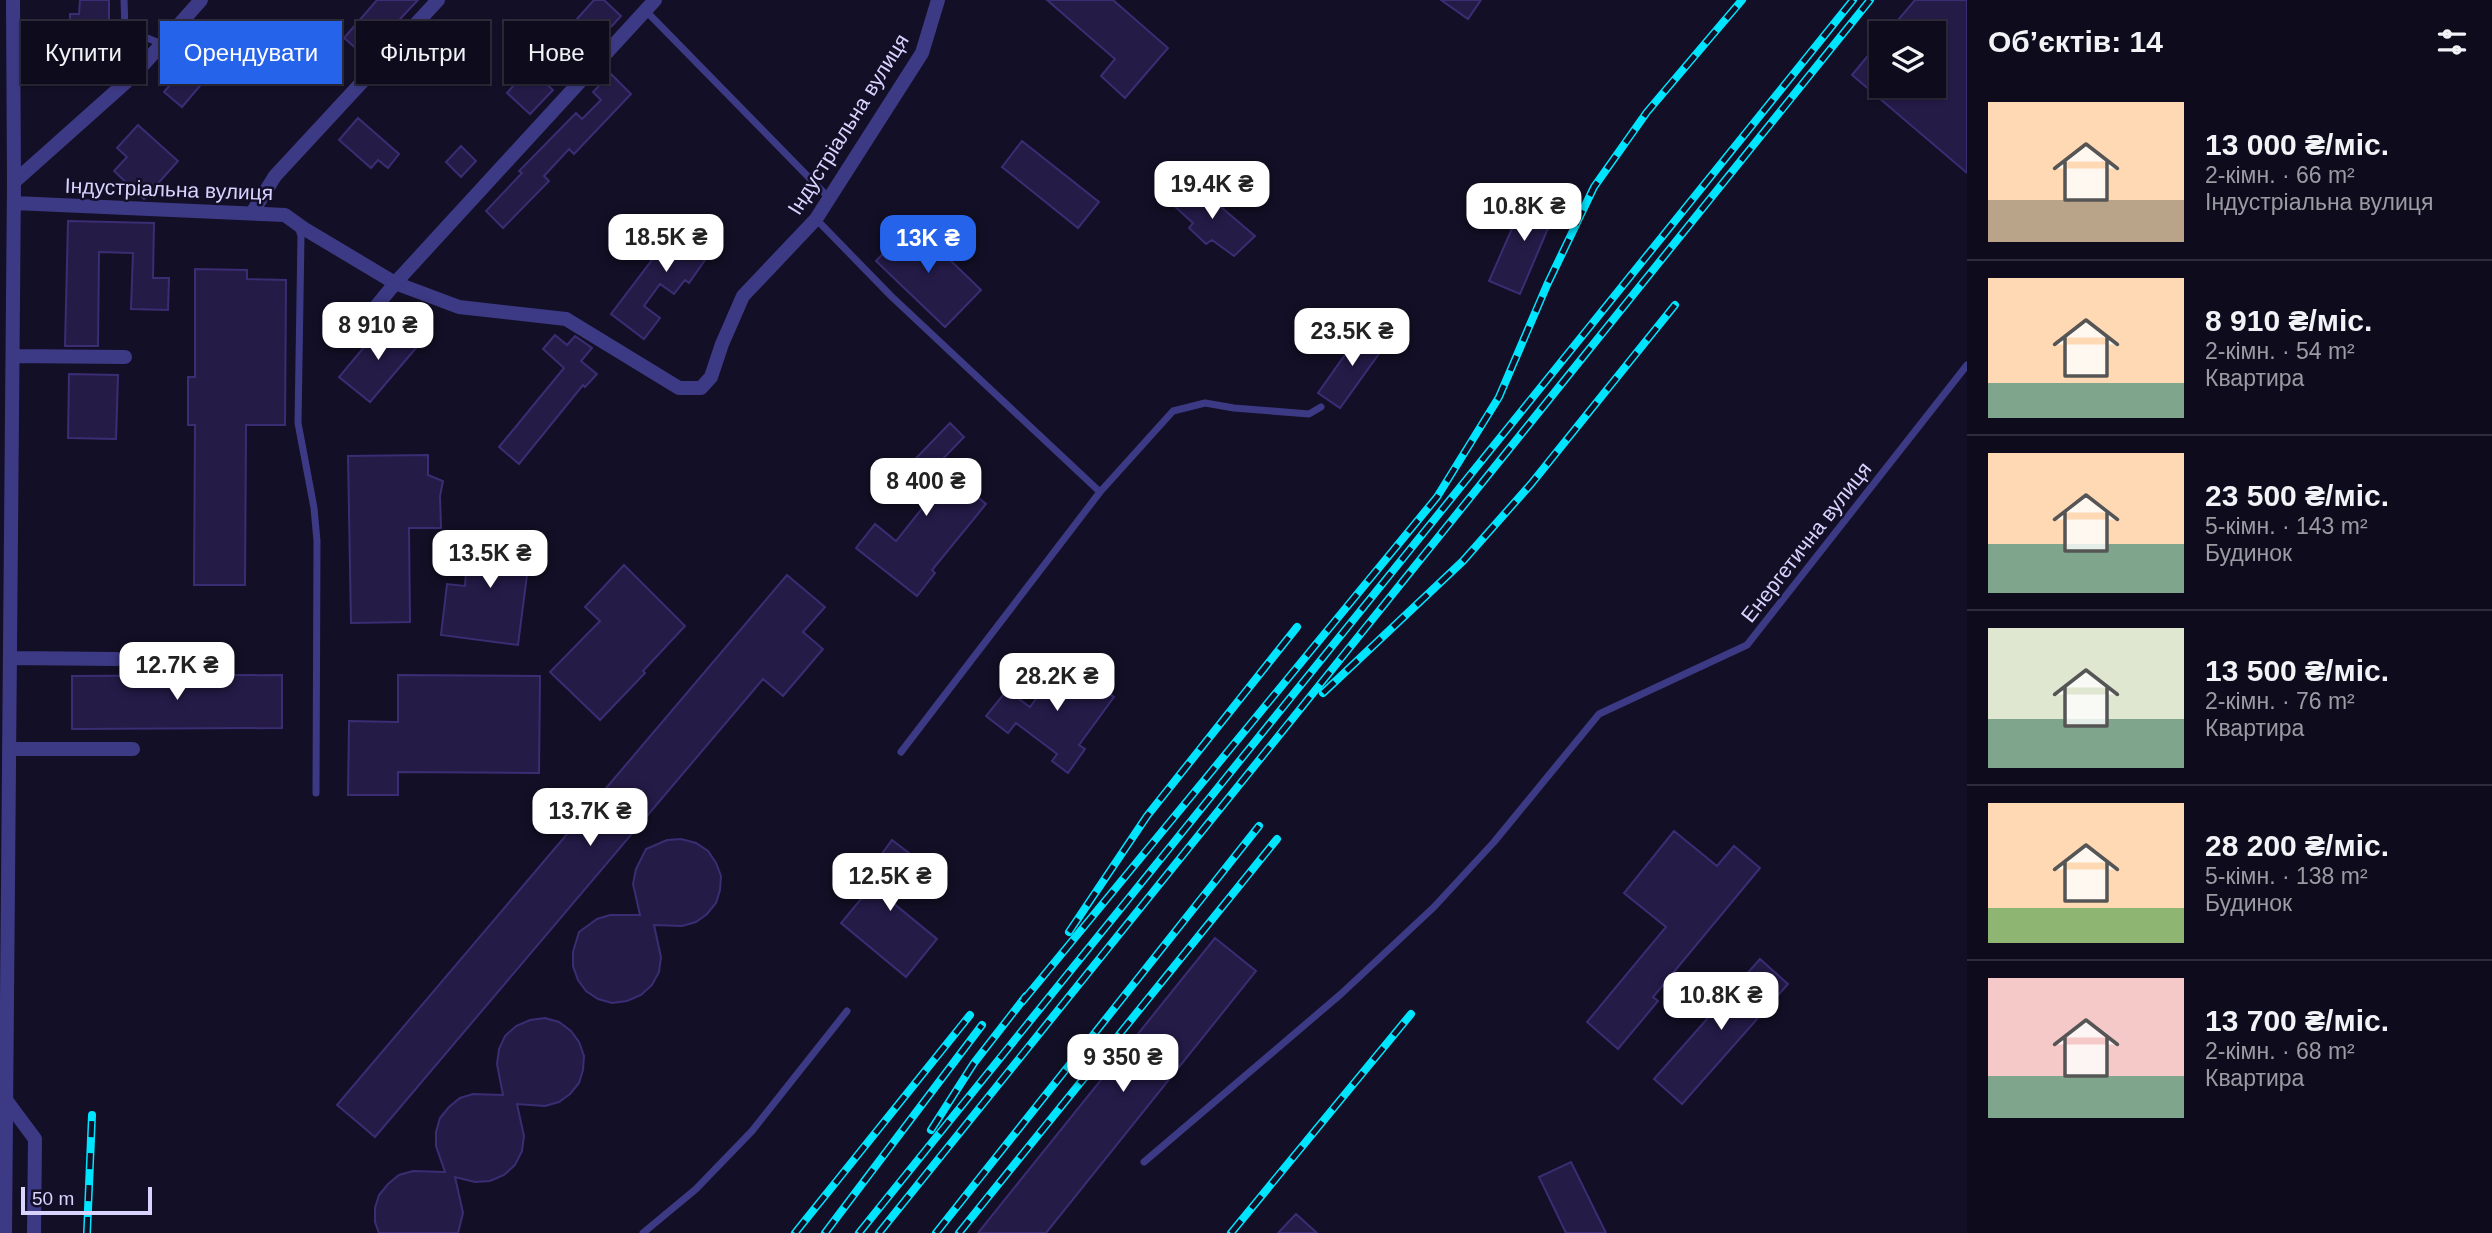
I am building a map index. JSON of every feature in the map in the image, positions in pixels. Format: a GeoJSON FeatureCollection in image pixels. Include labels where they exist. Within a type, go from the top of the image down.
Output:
{"type":"FeatureCollection","features":[{"type":"Feature","properties":{"kind":"street"},"geometry":{"type":"LineString","coordinates":[[5,1233],[13,356],[7,261],[14,203],[7,82],[13,0]]}},
{"type":"Feature","properties":{"kind":"street"},"geometry":{"type":"LineString","coordinates":[[182,21],[201,0]]}},
{"type":"Feature","properties":{"kind":"street"},"geometry":{"type":"LineString","coordinates":[[251,213],[275,176],[438,0]]}},
{"type":"Feature","properties":{"kind":"street","name":"Індустріальна вулиця"},"geometry":{"type":"LineString","coordinates":[[14,203],[285,215],[395,283],[459,307],[566,320],[679,388],[701,388],[711,377],[743,296],[816,219],[922,53],[938,0]]}},
{"type":"Feature","properties":{"kind":"street"},"geometry":{"type":"LineString","coordinates":[[360,326],[395,283],[650,5]]}},
{"type":"Feature","properties":{"kind":"street"},"geometry":{"type":"LineString","coordinates":[[14,182],[134,75],[160,46]]}},
{"type":"Feature","properties":{"kind":"street"},"geometry":{"type":"LineString","coordinates":[[13,356],[125,357]]}},
{"type":"Feature","properties":{"kind":"street"},"geometry":{"type":"LineString","coordinates":[[10,658],[117,659]]}},
{"type":"Feature","properties":{"kind":"street"},"geometry":{"type":"LineString","coordinates":[[9,749],[133,749]]}},
{"type":"Feature","properties":{"kind":"street"},"geometry":{"type":"LineString","coordinates":[[6,1100],[36,1139],[34,1233]]}},
{"type":"Feature","properties":{"kind":"lane"},"geometry":{"type":"LineString","coordinates":[[124,0],[125,29],[160,43]]}},
{"type":"Feature","properties":{"kind":"lane"},"geometry":{"type":"LineString","coordinates":[[650,5],[829,198]]}},
{"type":"Feature","properties":{"kind":"lane"},"geometry":{"type":"LineString","coordinates":[[816,219],[891,296],[1100,492]]}},
{"type":"Feature","properties":{"kind":"lane"},"geometry":{"type":"LineString","coordinates":[[296,223],[301,236],[298,423],[314,508],[317,541],[316,793]]}},
{"type":"Feature","properties":{"kind":"lane","name":"Енергетична вулиця"},"geometry":{"type":"LineString","coordinates":[[1144,1162],[1341,994],[1434,907],[1493,842],[1600,714],[1747,645],[1967,365]]}},
{"type":"Feature","properties":{"kind":"lane"},"geometry":{"type":"LineString","coordinates":[[901,752],[1100,492],[1173,411],[1205,402],[1234,408],[1309,414],[1321,407]]}},
{"type":"Feature","properties":{"kind":"lane"},"geometry":{"type":"LineString","coordinates":[[643,1233],[696,1189],[752,1131],[847,1011]]}},
{"type":"Feature","properties":{"kind":"building"},"geometry":{"type":"Polygon","coordinates":[[[80,0],[109,0],[109,21],[70,21],[70,14],[79,14],[80,0]]]}},
{"type":"Feature","properties":{"kind":"building"},"geometry":{"type":"Polygon","coordinates":[[[377,0],[418,0],[398,21],[359,21],[377,0]]]}},
{"type":"Feature","properties":{"kind":"building"},"geometry":{"type":"Polygon","coordinates":[[[594,0],[604,0],[621,16],[609,29],[609,21],[576,20],[594,0]]]}},
{"type":"Feature","properties":{"kind":"building"},"geometry":{"type":"Polygon","coordinates":[[[1047,0],[1113,0],[1168,48],[1125,98],[1101,76],[1115,59],[1047,0]]]}},
{"type":"Feature","properties":{"kind":"building"},"geometry":{"type":"Polygon","coordinates":[[[1441,0],[1481,0],[1468,19],[1441,0]]]}},
{"type":"Feature","properties":{"kind":"building"},"geometry":{"type":"Polygon","coordinates":[[[1915,0],[1967,0],[1967,173],[1879,98],[1946,98],[1946,21],[1897,21],[1915,0]]]}},
{"type":"Feature","properties":{"kind":"building"},"geometry":{"type":"Polygon","coordinates":[[[356,24],[356,48],[344,38],[356,24]]]}},
{"type":"Feature","properties":{"kind":"building"},"geometry":{"type":"Polygon","coordinates":[[[1869,54],[1869,89],[1852,75],[1869,54]]]}},
{"type":"Feature","properties":{"kind":"building"},"geometry":{"type":"Polygon","coordinates":[[[611,74],[631,94],[574,154],[569,149],[544,176],[549,181],[503,228],[486,211],[522,173],[519,171],[576,113],[582,119],[601,100],[593,92],[601,84],[609,84],[611,74]]]}},
{"type":"Feature","properties":{"kind":"building"},"geometry":{"type":"Polygon","coordinates":[[[69,84],[110,84],[109,85],[69,84]]]}},
{"type":"Feature","properties":{"kind":"building"},"geometry":{"type":"Polygon","coordinates":[[[171,84],[202,84],[182,107],[164,92],[171,84]]]}},
{"type":"Feature","properties":{"kind":"building"},"geometry":{"type":"Polygon","coordinates":[[[515,84],[546,84],[553,90],[530,114],[507,93],[515,84]]]}},
{"type":"Feature","properties":{"kind":"building"},"geometry":{"type":"Polygon","coordinates":[[[358,118],[399,154],[388,168],[378,160],[371,168],[339,140],[358,118]]]}},
{"type":"Feature","properties":{"kind":"building"},"geometry":{"type":"Polygon","coordinates":[[[138,125],[178,161],[144,199],[114,171],[127,157],[117,148],[138,125]]]}},
{"type":"Feature","properties":{"kind":"building"},"geometry":{"type":"Polygon","coordinates":[[[1022,141],[1099,202],[1078,228],[1002,167],[1022,141]]]}},
{"type":"Feature","properties":{"kind":"building"},"geometry":{"type":"Polygon","coordinates":[[[461,146],[476,161],[461,177],[446,162],[461,146]]]}},
{"type":"Feature","properties":{"kind":"building"},"geometry":{"type":"Polygon","coordinates":[[[1193,183],[1255,236],[1234,256],[1212,240],[1206,244],[1189,228],[1193,223],[1172,204],[1193,183]]]}},
{"type":"Feature","properties":{"kind":"building"},"geometry":{"type":"Polygon","coordinates":[[[1528,192],[1558,205],[1520,294],[1489,281],[1528,192]]]}},
{"type":"Feature","properties":{"kind":"building"},"geometry":{"type":"Polygon","coordinates":[[[686,215],[719,240],[689,283],[685,280],[674,294],[660,284],[644,306],[660,318],[644,339],[611,314],[686,215]]]}},
{"type":"Feature","properties":{"kind":"building"},"geometry":{"type":"Polygon","coordinates":[[[68,221],[154,223],[153,278],[169,278],[168,310],[131,309],[133,253],[99,252],[98,346],[65,346],[68,221]]]}},
{"type":"Feature","properties":{"kind":"building"},"geometry":{"type":"Polygon","coordinates":[[[912,223],[981,290],[945,327],[876,261],[912,223]]]}},
{"type":"Feature","properties":{"kind":"building"},"geometry":{"type":"Polygon","coordinates":[[[195,269],[247,270],[247,279],[286,280],[285,425],[246,425],[245,585],[194,585],[195,425],[188,425],[188,377],[195,377],[195,269]]]}},
{"type":"Feature","properties":{"kind":"building"},"geometry":{"type":"Polygon","coordinates":[[[385,322],[416,348],[370,402],[339,377],[385,322]]]}},
{"type":"Feature","properties":{"kind":"building"},"geometry":{"type":"Polygon","coordinates":[[[1364,328],[1386,344],[1340,408],[1318,393],[1364,328]]]}},
{"type":"Feature","properties":{"kind":"building"},"geometry":{"type":"Polygon","coordinates":[[[555,335],[567,345],[575,336],[592,348],[581,361],[597,374],[585,387],[583,385],[519,464],[499,447],[564,368],[543,349],[555,335]]]}},
{"type":"Feature","properties":{"kind":"building"},"geometry":{"type":"Polygon","coordinates":[[[69,374],[118,375],[116,439],[68,438],[69,374]]]}},
{"type":"Feature","properties":{"kind":"building"},"geometry":{"type":"Polygon","coordinates":[[[950,423],[964,437],[938,464],[986,504],[932,570],[935,573],[917,596],[856,548],[875,524],[896,541],[924,506],[896,479],[950,423]]]}},
{"type":"Feature","properties":{"kind":"building"},"geometry":{"type":"Polygon","coordinates":[[[428,455],[428,475],[443,481],[440,496],[441,528],[409,528],[410,622],[351,623],[348,456],[428,455]]]}},
{"type":"Feature","properties":{"kind":"building"},"geometry":{"type":"Polygon","coordinates":[[[469,531],[532,536],[518,645],[441,635],[447,584],[465,586],[469,531]]]}},
{"type":"Feature","properties":{"kind":"building"},"geometry":{"type":"Polygon","coordinates":[[[624,565],[685,626],[600,720],[550,672],[600,621],[585,607],[624,565]]]}},
{"type":"Feature","properties":{"kind":"building"},"geometry":{"type":"Polygon","coordinates":[[[787,575],[825,607],[803,632],[823,649],[783,696],[763,679],[375,1137],[337,1105],[787,575]]]}},
{"type":"Feature","properties":{"kind":"building"},"geometry":{"type":"Polygon","coordinates":[[[1064,660],[1114,697],[1079,745],[1085,749],[1068,773],[1052,761],[1057,754],[1016,723],[1008,733],[986,716],[1007,690],[1030,707],[1064,660]]]}},
{"type":"Feature","properties":{"kind":"building"},"geometry":{"type":"Polygon","coordinates":[[[282,675],[282,728],[72,729],[72,676],[282,675]]]}},
{"type":"Feature","properties":{"kind":"building"},"geometry":{"type":"Polygon","coordinates":[[[398,675],[540,676],[539,773],[398,772],[398,795],[348,795],[349,721],[398,722],[398,675]]]}},
{"type":"Feature","properties":{"kind":"building"},"geometry":{"type":"Polygon","coordinates":[[[1674,831],[1717,866],[1734,846],[1760,868],[1653,997],[1658,1001],[1618,1049],[1587,1022],[1666,927],[1624,893],[1674,831]]]}},
{"type":"Feature","properties":{"kind":"building"},"geometry":{"type":"Polygon","coordinates":[[[681,839],[696,843],[708,851],[716,863],[721,876],[716,903],[696,922],[682,926],[654,925],[661,957],[659,972],[652,985],[641,995],[612,1003],[598,999],[586,991],[573,966],[573,952],[579,932],[597,919],[610,915],[640,915],[633,884],[636,869],[646,849],[667,840],[681,839]]]}},
{"type":"Feature","properties":{"kind":"building"},"geometry":{"type":"Polygon","coordinates":[[[892,840],[922,863],[892,902],[937,939],[906,977],[841,923],[876,881],[867,874],[892,840]]]}},
{"type":"Feature","properties":{"kind":"building"},"geometry":{"type":"Polygon","coordinates":[[[1215,938],[1256,971],[1046,1233],[978,1233],[1215,938]]]}},
{"type":"Feature","properties":{"kind":"building"},"geometry":{"type":"Polygon","coordinates":[[[1760,959],[1788,984],[1682,1104],[1654,1079],[1760,959]]]}},
{"type":"Feature","properties":{"kind":"building"},"geometry":{"type":"Polygon","coordinates":[[[545,1018],[559,1022],[571,1031],[579,1042],[584,1056],[579,1083],[559,1102],[545,1106],[517,1104],[524,1136],[522,1151],[515,1165],[504,1175],[490,1181],[475,1182],[455,1177],[463,1213],[458,1233],[379,1233],[375,1222],[375,1208],[379,1195],[399,1175],[413,1171],[445,1172],[436,1146],[440,1118],[460,1098],[473,1094],[503,1095],[497,1064],[499,1049],[505,1036],[516,1026],[545,1018]]]}},
{"type":"Feature","properties":{"kind":"building"},"geometry":{"type":"Polygon","coordinates":[[[1571,1162],[1606,1233],[1566,1233],[1539,1177],[1571,1162]]]}},
{"type":"Feature","properties":{"kind":"building"},"geometry":{"type":"Polygon","coordinates":[[[1296,1214],[1317,1233],[1278,1233],[1296,1214]]]}},
{"type":"Feature","properties":{"kind":"railway"},"geometry":{"type":"LineString","coordinates":[[1022,1002],[1437,497],[1499,397],[1547,285],[1594,187],[1647,112],[1742,0]]}},
{"type":"Feature","properties":{"kind":"railway"},"geometry":{"type":"LineString","coordinates":[[859,1233],[1853,0]]}},
{"type":"Feature","properties":{"kind":"railway"},"geometry":{"type":"LineString","coordinates":[[879,1233],[1870,0]]}},
{"type":"Feature","properties":{"kind":"railway"},"geometry":{"type":"LineString","coordinates":[[1323,693],[1463,561],[1531,484],[1675,305]]}},
{"type":"Feature","properties":{"kind":"railway"},"geometry":{"type":"LineString","coordinates":[[1069,932],[1147,816],[1297,627]]}},
{"type":"Feature","properties":{"kind":"railway"},"geometry":{"type":"LineString","coordinates":[[936,1233],[1259,826]]}},
{"type":"Feature","properties":{"kind":"railway"},"geometry":{"type":"LineString","coordinates":[[959,1233],[1277,839]]}},
{"type":"Feature","properties":{"kind":"railway"},"geometry":{"type":"LineString","coordinates":[[931,1130],[974,1063],[1026,996]]}},
{"type":"Feature","properties":{"kind":"railway"},"geometry":{"type":"LineString","coordinates":[[1231,1233],[1411,1014]]}},
{"type":"Feature","properties":{"kind":"railway"},"geometry":{"type":"LineString","coordinates":[[795,1233],[970,1015]]}},
{"type":"Feature","properties":{"kind":"railway"},"geometry":{"type":"LineString","coordinates":[[825,1233],[982,1025]]}},
{"type":"Feature","properties":{"kind":"railway"},"geometry":{"type":"LineString","coordinates":[[87,1233],[92,1115]]}}]}
